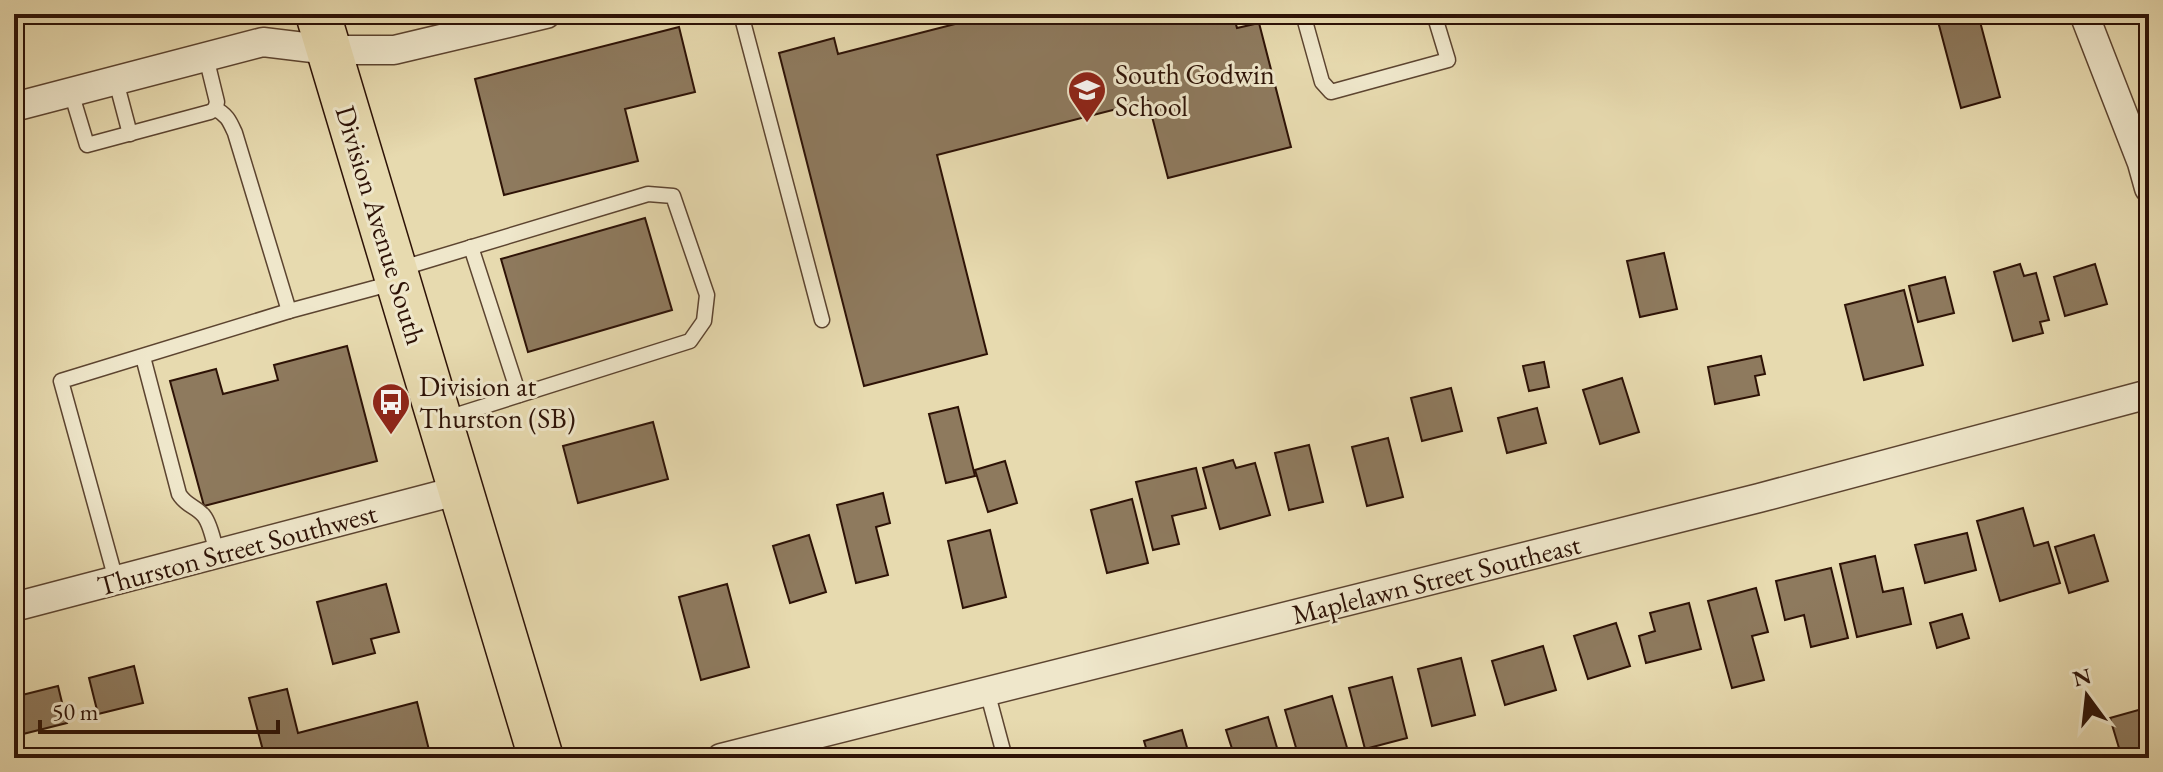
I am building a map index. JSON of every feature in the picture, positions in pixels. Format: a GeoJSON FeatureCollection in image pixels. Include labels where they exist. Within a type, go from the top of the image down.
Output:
{"type":"FeatureCollection","features":[{"type":"Feature","properties":{"kind":"main road","name":"Division Avenue South"},"geometry":{"type":"LineString","coordinates":[[323,32],[541,758]]}},
{"type":"Feature","properties":{"kind":"street"},"geometry":{"type":"LineString","coordinates":[[14,107],[263,42],[323,32],[394,50],[546,14]]}},
{"type":"Feature","properties":{"kind":"street"},"geometry":{"type":"LineString","coordinates":[[2084,14],[2149,188]]}},
{"type":"Feature","properties":{"kind":"street","name":"Maplelawn Street Southeast"},"geometry":{"type":"LineString","coordinates":[[721,758],[1759,498],[2149,394]]}},
{"type":"Feature","properties":{"kind":"street","name":"Thurston Street Southwest"},"geometry":{"type":"LineString","coordinates":[[14,607],[460,490]]}},
{"type":"Feature","properties":{"kind":"lane"},"geometry":{"type":"LineString","coordinates":[[741,14],[822,320]]}},
{"type":"Feature","properties":{"kind":"lane"},"geometry":{"type":"LineString","coordinates":[[1303,14],[1322,82],[1331,92],[1448,60],[1434,14]]}},
{"type":"Feature","properties":{"kind":"lane"},"geometry":{"type":"LineString","coordinates":[[71,92],[87,145],[130,134],[215,109],[217,102],[206,57]]}},
{"type":"Feature","properties":{"kind":"lane"},"geometry":{"type":"LineString","coordinates":[[116,81],[130,134]]}},
{"type":"Feature","properties":{"kind":"lane"},"geometry":{"type":"LineString","coordinates":[[215,109],[228,118],[235,133],[289,311]]}},
{"type":"Feature","properties":{"kind":"lane"},"geometry":{"type":"LineString","coordinates":[[116,580],[61,381],[289,311],[471,247],[648,194],[673,196],[707,295],[704,321],[690,341],[439,420]]}},
{"type":"Feature","properties":{"kind":"lane"},"geometry":{"type":"LineString","coordinates":[[471,247],[519,395]]}},
{"type":"Feature","properties":{"kind":"lane"},"geometry":{"type":"LineString","coordinates":[[143,357],[179,494],[185,503],[206,518],[217,554]]}},
{"type":"Feature","properties":{"kind":"lane"},"geometry":{"type":"LineString","coordinates":[[987,691],[1005,758]]}},
{"type":"Feature","properties":{"kind":"building"},"geometry":{"type":"Polygon","coordinates":[[[994,14],[1233,14],[1237,28],[1259,23],[1291,147],[1168,178],[1148,101],[937,155],[987,354],[864,386],[779,53],[834,38],[838,54],[994,14]]]}},
{"type":"Feature","properties":{"kind":"building"},"geometry":{"type":"Polygon","coordinates":[[[1936,14],[1978,14],[2000,97],[1961,108],[1936,14]]]}},
{"type":"Feature","properties":{"kind":"building"},"geometry":{"type":"Polygon","coordinates":[[[679,27],[695,92],[625,109],[638,161],[504,195],[475,79],[679,27]]]}},
{"type":"Feature","properties":{"kind":"building"},"geometry":{"type":"Polygon","coordinates":[[[645,218],[672,310],[528,352],[501,259],[645,218]]]}},
{"type":"Feature","properties":{"kind":"building"},"geometry":{"type":"Polygon","coordinates":[[[1664,253],[1677,309],[1640,317],[1627,261],[1664,253]]]}},
{"type":"Feature","properties":{"kind":"building"},"geometry":{"type":"Polygon","coordinates":[[[2020,264],[2024,276],[2036,273],[2049,320],[2040,322],[2043,333],[2013,341],[1994,272],[2020,264]]]}},
{"type":"Feature","properties":{"kind":"building"},"geometry":{"type":"Polygon","coordinates":[[[2095,264],[2107,304],[2065,316],[2054,277],[2095,264]]]}},
{"type":"Feature","properties":{"kind":"building"},"geometry":{"type":"Polygon","coordinates":[[[1945,277],[1954,313],[1918,322],[1909,286],[1945,277]]]}},
{"type":"Feature","properties":{"kind":"building"},"geometry":{"type":"Polygon","coordinates":[[[1904,290],[1923,365],[1864,380],[1845,305],[1904,290]]]}},
{"type":"Feature","properties":{"kind":"building"},"geometry":{"type":"Polygon","coordinates":[[[347,346],[377,461],[204,506],[170,381],[216,369],[223,394],[278,380],[274,365],[347,346]]]}},
{"type":"Feature","properties":{"kind":"building"},"geometry":{"type":"Polygon","coordinates":[[[1761,356],[1765,374],[1755,376],[1759,395],[1715,404],[1708,367],[1761,356]]]}},
{"type":"Feature","properties":{"kind":"building"},"geometry":{"type":"Polygon","coordinates":[[[1544,362],[1549,387],[1529,391],[1523,366],[1544,362]]]}},
{"type":"Feature","properties":{"kind":"building"},"geometry":{"type":"Polygon","coordinates":[[[1622,378],[1639,432],[1600,444],[1583,390],[1622,378]]]}},
{"type":"Feature","properties":{"kind":"building"},"geometry":{"type":"Polygon","coordinates":[[[1451,388],[1462,431],[1422,441],[1411,398],[1451,388]]]}},
{"type":"Feature","properties":{"kind":"building"},"geometry":{"type":"Polygon","coordinates":[[[958,407],[975,476],[946,483],[929,414],[958,407]]]}},
{"type":"Feature","properties":{"kind":"building"},"geometry":{"type":"Polygon","coordinates":[[[1537,408],[1546,443],[1507,453],[1498,418],[1537,408]]]}},
{"type":"Feature","properties":{"kind":"building"},"geometry":{"type":"Polygon","coordinates":[[[653,422],[668,479],[578,503],[563,446],[653,422]]]}},
{"type":"Feature","properties":{"kind":"building"},"geometry":{"type":"Polygon","coordinates":[[[1388,438],[1403,497],[1367,506],[1352,447],[1388,438]]]}},
{"type":"Feature","properties":{"kind":"building"},"geometry":{"type":"Polygon","coordinates":[[[1309,445],[1323,502],[1289,510],[1275,453],[1309,445]]]}},
{"type":"Feature","properties":{"kind":"building"},"geometry":{"type":"Polygon","coordinates":[[[1233,460],[1236,468],[1255,463],[1270,515],[1220,529],[1203,468],[1233,460]]]}},
{"type":"Feature","properties":{"kind":"building"},"geometry":{"type":"Polygon","coordinates":[[[1005,461],[1017,503],[988,512],[975,470],[1005,461]]]}},
{"type":"Feature","properties":{"kind":"building"},"geometry":{"type":"Polygon","coordinates":[[[1196,468],[1206,508],[1172,516],[1179,544],[1153,550],[1136,482],[1196,468]]]}},
{"type":"Feature","properties":{"kind":"building"},"geometry":{"type":"Polygon","coordinates":[[[883,493],[890,523],[876,527],[888,575],[856,583],[837,505],[883,493]]]}},
{"type":"Feature","properties":{"kind":"building"},"geometry":{"type":"Polygon","coordinates":[[[1132,499],[1148,563],[1107,573],[1091,510],[1132,499]]]}},
{"type":"Feature","properties":{"kind":"building"},"geometry":{"type":"Polygon","coordinates":[[[2023,508],[2034,546],[2048,542],[2060,583],[2000,601],[1977,521],[2023,508]]]}},
{"type":"Feature","properties":{"kind":"building"},"geometry":{"type":"Polygon","coordinates":[[[990,530],[1006,597],[963,608],[948,541],[990,530]]]}},
{"type":"Feature","properties":{"kind":"building"},"geometry":{"type":"Polygon","coordinates":[[[1967,533],[1976,570],[1925,583],[1915,545],[1967,533]]]}},
{"type":"Feature","properties":{"kind":"building"},"geometry":{"type":"Polygon","coordinates":[[[809,535],[826,592],[790,603],[773,546],[809,535]]]}},
{"type":"Feature","properties":{"kind":"building"},"geometry":{"type":"Polygon","coordinates":[[[2094,535],[2108,581],[2069,593],[2055,547],[2094,535]]]}},
{"type":"Feature","properties":{"kind":"building"},"geometry":{"type":"Polygon","coordinates":[[[2149,540],[2149,570],[2142,542],[2149,540]]]}},
{"type":"Feature","properties":{"kind":"building"},"geometry":{"type":"Polygon","coordinates":[[[1875,556],[1883,592],[1903,588],[1911,624],[1857,637],[1840,564],[1875,556]]]}},
{"type":"Feature","properties":{"kind":"building"},"geometry":{"type":"Polygon","coordinates":[[[1831,568],[1848,638],[1811,647],[1804,615],[1785,620],[1776,581],[1831,568]]]}},
{"type":"Feature","properties":{"kind":"building"},"geometry":{"type":"Polygon","coordinates":[[[386,584],[399,632],[371,639],[375,653],[333,664],[317,602],[386,584]]]}},
{"type":"Feature","properties":{"kind":"building"},"geometry":{"type":"Polygon","coordinates":[[[727,584],[749,667],[701,680],[679,597],[727,584]]]}},
{"type":"Feature","properties":{"kind":"building"},"geometry":{"type":"Polygon","coordinates":[[[1756,588],[1768,632],[1752,636],[1764,680],[1732,688],[1708,601],[1756,588]]]}},
{"type":"Feature","properties":{"kind":"building"},"geometry":{"type":"Polygon","coordinates":[[[1689,603],[1701,649],[1646,663],[1639,636],[1655,631],[1650,613],[1689,603]]]}},
{"type":"Feature","properties":{"kind":"building"},"geometry":{"type":"Polygon","coordinates":[[[1962,614],[1969,638],[1937,648],[1930,623],[1962,614]]]}},
{"type":"Feature","properties":{"kind":"building"},"geometry":{"type":"Polygon","coordinates":[[[1616,623],[1630,666],[1588,679],[1574,636],[1616,623]]]}},
{"type":"Feature","properties":{"kind":"building"},"geometry":{"type":"Polygon","coordinates":[[[1543,646],[1556,690],[1505,705],[1492,661],[1543,646]]]}},
{"type":"Feature","properties":{"kind":"building"},"geometry":{"type":"Polygon","coordinates":[[[1461,658],[1475,715],[1432,726],[1418,669],[1461,658]]]}},
{"type":"Feature","properties":{"kind":"building"},"geometry":{"type":"Polygon","coordinates":[[[134,666],[143,703],[98,714],[89,678],[134,666]]]}},
{"type":"Feature","properties":{"kind":"building"},"geometry":{"type":"Polygon","coordinates":[[[1392,677],[1407,738],[1365,749],[1349,688],[1392,677]]]}},
{"type":"Feature","properties":{"kind":"building"},"geometry":{"type":"Polygon","coordinates":[[[58,686],[67,723],[23,734],[14,697],[58,686]]]}},
{"type":"Feature","properties":{"kind":"building"},"geometry":{"type":"Polygon","coordinates":[[[287,689],[298,733],[417,702],[431,758],[265,758],[249,698],[287,689]]]}},
{"type":"Feature","properties":{"kind":"building"},"geometry":{"type":"Polygon","coordinates":[[[1332,696],[1350,758],[1299,758],[1285,710],[1332,696]]]}},
{"type":"Feature","properties":{"kind":"building"},"geometry":{"type":"Polygon","coordinates":[[[2149,707],[2149,754],[2122,758],[2110,718],[2149,707]]]}},
{"type":"Feature","properties":{"kind":"building"},"geometry":{"type":"Polygon","coordinates":[[[1268,717],[1280,758],[1235,758],[1226,730],[1268,717]]]}},
{"type":"Feature","properties":{"kind":"building"},"geometry":{"type":"Polygon","coordinates":[[[1182,730],[1190,758],[1149,758],[1144,741],[1182,730]]]}},
{"type":"Feature","properties":{"kind":"place","name":"South Godwin School"},"geometry":{"type":"Point","coordinates":[1087,124]}},
{"type":"Feature","properties":{"kind":"place","name":"Division at Thurston (SB)"},"geometry":{"type":"Point","coordinates":[391,436]}}]}
